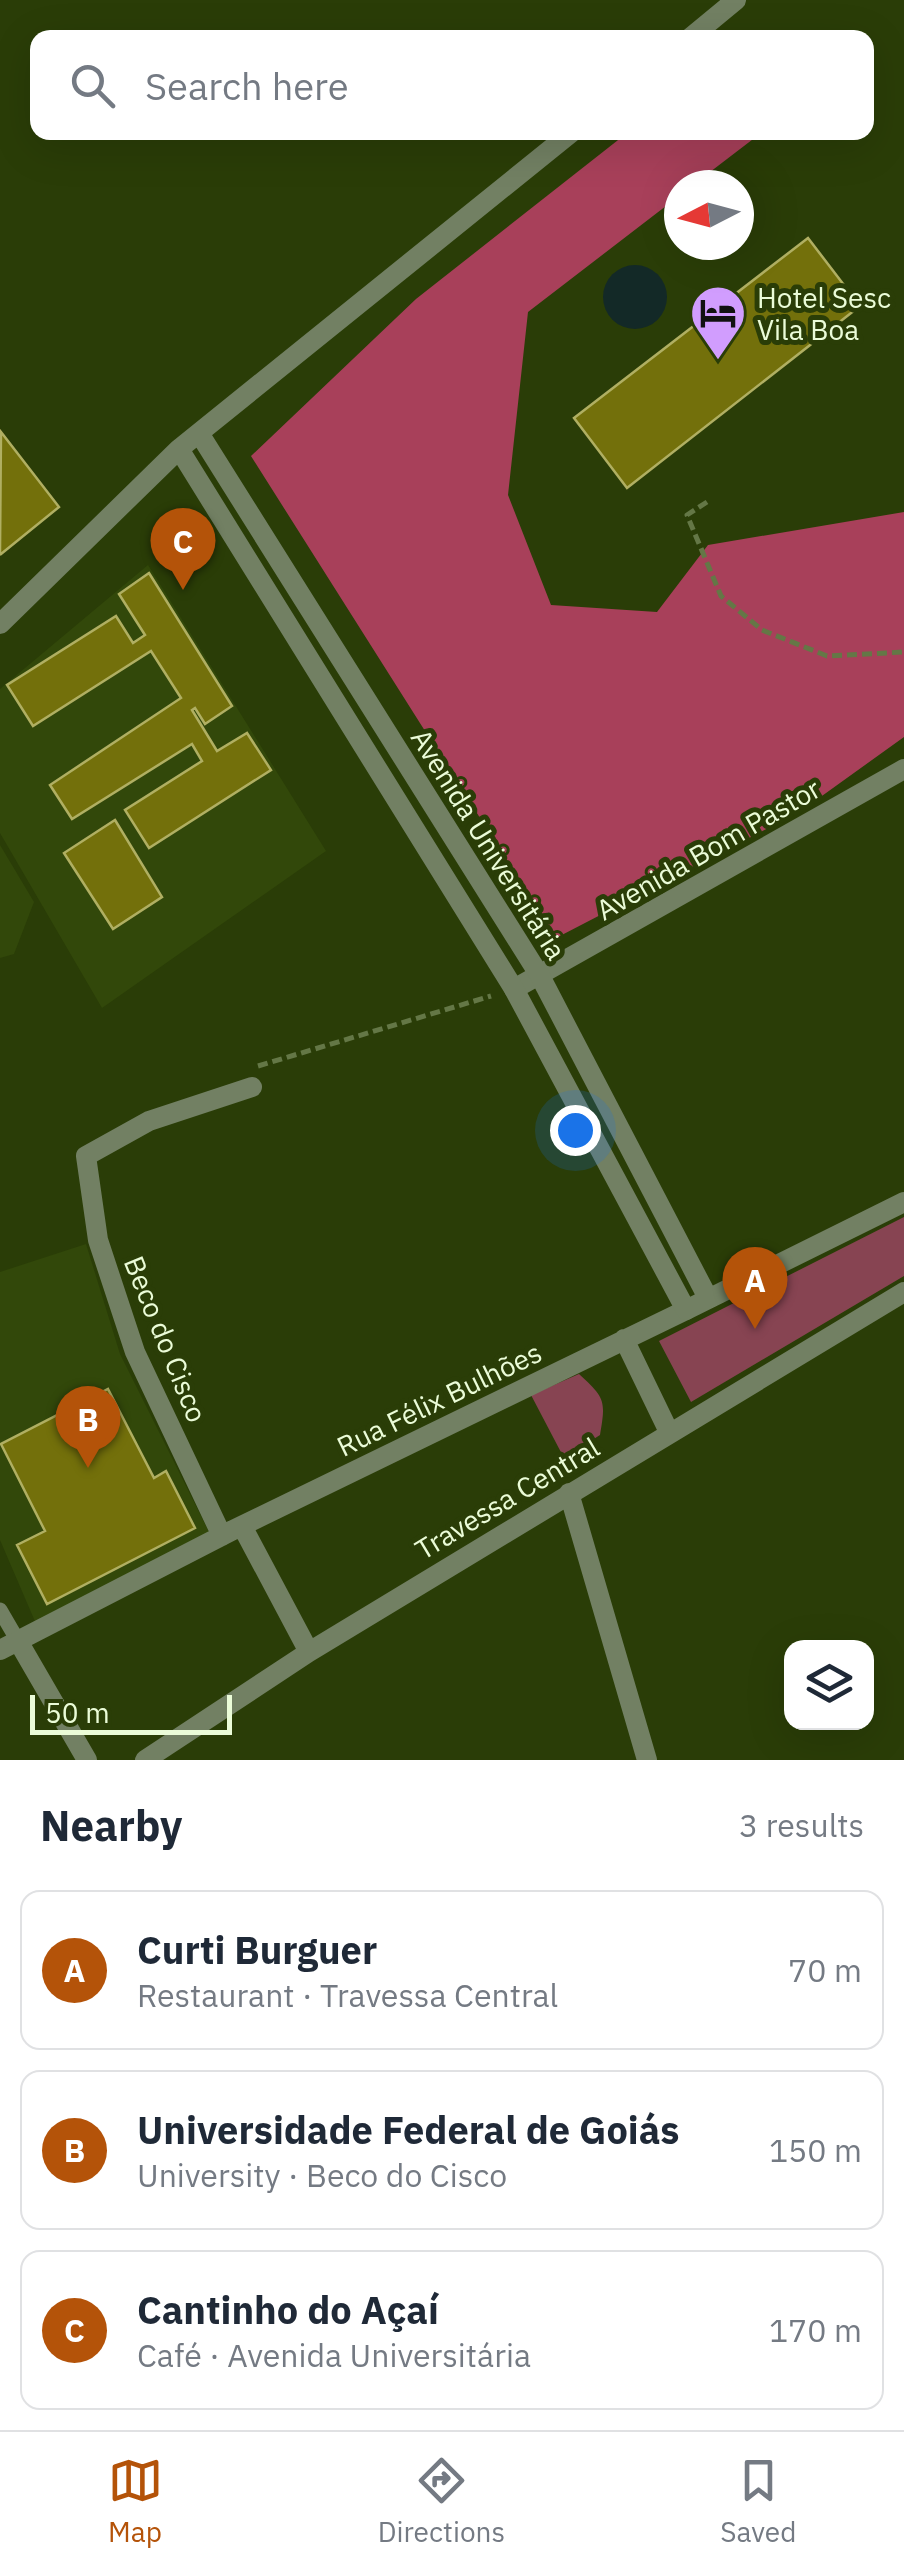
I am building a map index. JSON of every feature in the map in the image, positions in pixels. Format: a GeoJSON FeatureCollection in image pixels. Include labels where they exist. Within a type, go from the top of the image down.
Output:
{"type":"FeatureCollection","features":[{"type":"Feature","properties":{"kind":"street"},"geometry":{"type":"LineString","coordinates":[[700,30],[736,0]]}},
{"type":"Feature","properties":{"kind":"street"},"geometry":{"type":"LineString","coordinates":[[0,624],[179,450],[562,140]]}},
{"type":"Feature","properties":{"kind":"street","name":"Avenida Universitária"},"geometry":{"type":"LineString","coordinates":[[199,434],[540,976],[708,1298]]}},
{"type":"Feature","properties":{"kind":"street","name":"Avenida Universitária"},"geometry":{"type":"LineString","coordinates":[[179,450],[514,989],[686,1310]]}},
{"type":"Feature","properties":{"kind":"street","name":"Avenida Bom Pastor"},"geometry":{"type":"LineString","coordinates":[[514,989],[904,769]]}},
{"type":"Feature","properties":{"kind":"street","name":"Beco do Cisco"},"geometry":{"type":"LineString","coordinates":[[222,1536],[136,1352],[98,1240],[86,1156],[149,1121],[252,1087]]}},
{"type":"Feature","properties":{"kind":"street","name":"Rua Félix Bulhões"},"geometry":{"type":"LineString","coordinates":[[9,1646],[242,1526],[904,1202]]}},
{"type":"Feature","properties":{"kind":"street","name":"Travessa Central"},"geometry":{"type":"LineString","coordinates":[[145,1760],[309,1652],[904,1292]]}},
{"type":"Feature","properties":{"kind":"street"},"geometry":{"type":"LineString","coordinates":[[624,1340],[668,1432]]}},
{"type":"Feature","properties":{"kind":"street"},"geometry":{"type":"LineString","coordinates":[[568,1493],[648,1760]]}},
{"type":"Feature","properties":{"kind":"street"},"geometry":{"type":"LineString","coordinates":[[242,1526],[309,1652]]}},
{"type":"Feature","properties":{"kind":"street"},"geometry":{"type":"LineString","coordinates":[[9,1646],[87,1760]]}},
{"type":"Feature","properties":{"kind":"lane"},"geometry":{"type":"LineString","coordinates":[[0,1610],[9,1646]]}},
{"type":"Feature","properties":{"kind":"path"},"geometry":{"type":"LineString","coordinates":[[708,502],[687,515],[722,596],[762,630],[827,656],[904,652]]}},
{"type":"Feature","properties":{"kind":"path"},"geometry":{"type":"LineString","coordinates":[[252,1087],[254,1070],[260,1064],[514,989]]}},
{"type":"Feature","properties":{"kind":"shaded area"},"geometry":{"type":"Polygon","coordinates":[[[618,140],[752,140],[713,170],[664,170],[664,208],[528,312],[508,495],[551,605],[657,612],[708,545],[904,512],[904,737],[801,811],[556,938],[251,456],[416,299],[618,140]]]}},
{"type":"Feature","properties":{"kind":"shaded area"},"geometry":{"type":"Polygon","coordinates":[[[148,565],[326,851],[102,1008],[0,833],[0,689],[148,565]]]}},
{"type":"Feature","properties":{"kind":"shaded area"},"geometry":{"type":"Polygon","coordinates":[[[0,845],[34,902],[14,954],[0,958],[0,845]]]}},
{"type":"Feature","properties":{"kind":"shaded area"},"geometry":{"type":"Polygon","coordinates":[[[904,1217],[904,1276],[691,1402],[659,1341],[904,1217]]]}},
{"type":"Feature","properties":{"kind":"shaded area"},"geometry":{"type":"Polygon","coordinates":[[[86,1244],[120,1354],[211,1536],[37,1626],[0,1540],[0,1272],[86,1244]]]}},
{"type":"Feature","properties":{"kind":"shaded area"},"geometry":{"type":"Polygon","coordinates":[[[579,1374],[602,1400],[600,1435],[564,1458],[531,1395],[579,1374]]]}},
{"type":"Feature","properties":{"kind":"water"},"geometry":{"type":"Polygon","coordinates":[[[635,265],[658,274],[667,297],[658,320],[635,329],[612,320],[603,297],[612,274],[635,265]]]}},
{"type":"Feature","properties":{"kind":"building","name":"Hotel Sesc Vila Boa"},"geometry":{"type":"Polygon","coordinates":[[[808,238],[860,306],[627,488],[574,418],[808,238]]]}},
{"type":"Feature","properties":{"kind":"building"},"geometry":{"type":"Polygon","coordinates":[[[1,432],[59,507],[1,554],[0,552],[1,432]]]}},
{"type":"Feature","properties":{"kind":"building"},"geometry":{"type":"Polygon","coordinates":[[[149,573],[232,706],[205,724],[195,708],[192,710],[217,751],[247,733],[271,770],[149,848],[125,810],[202,761],[192,744],[72,819],[50,785],[181,698],[151,651],[33,726],[7,685],[116,616],[133,643],[145,635],[119,594],[149,573]]]}},
{"type":"Feature","properties":{"kind":"building"},"geometry":{"type":"Polygon","coordinates":[[[115,820],[162,897],[113,929],[64,853],[115,820]]]}},
{"type":"Feature","properties":{"kind":"building"},"geometry":{"type":"Polygon","coordinates":[[[108,1389],[154,1478],[166,1471],[195,1528],[47,1604],[17,1545],[45,1531],[1,1444],[108,1389]]]}},
{"type":"Feature","properties":{"kind":"place","name":"Hotel Sesc Vila Boa"},"geometry":{"type":"Point","coordinates":[718,362]}},
{"type":"Feature","properties":{"kind":"place","name":"Cantinho do Açaí"},"geometry":{"type":"Point","coordinates":[183,590]}},
{"type":"Feature","properties":{"kind":"place","name":"Curti Burguer"},"geometry":{"type":"Point","coordinates":[755,1329]}},
{"type":"Feature","properties":{"kind":"place","name":"Universidade Federal de Goiás"},"geometry":{"type":"Point","coordinates":[88,1468]}}]}
